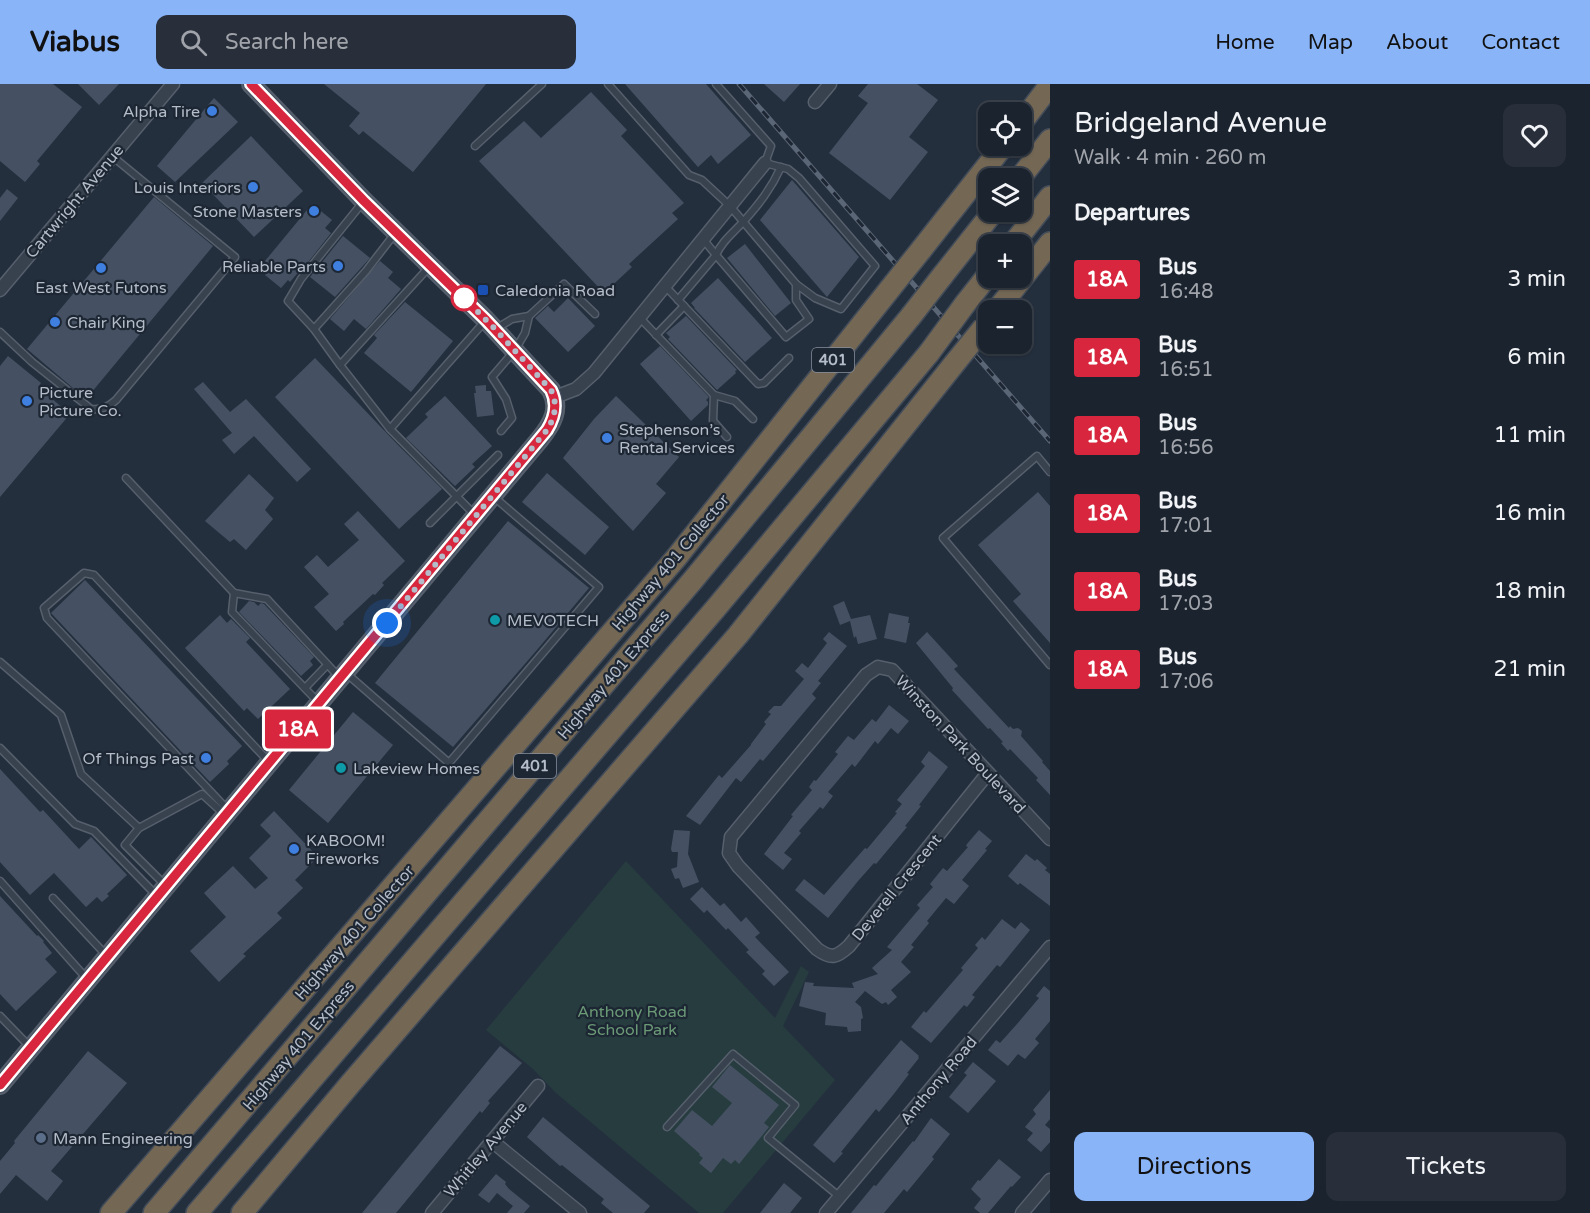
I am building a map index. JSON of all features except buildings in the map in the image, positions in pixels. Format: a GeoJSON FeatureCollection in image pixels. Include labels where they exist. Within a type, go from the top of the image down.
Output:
{"type":"FeatureCollection","features":[{"type":"Feature","properties":{"kind":"highway"},"geometry":{"type":"LineString","coordinates":[[1032,109],[1050,85]]}},
{"type":"Feature","properties":{"kind":"highway"},"geometry":{"type":"LineString","coordinates":[[1028,168],[1050,140]]}},
{"type":"Feature","properties":{"kind":"highway","name":"Highway 401 Collector"},"geometry":{"type":"LineString","coordinates":[[111,1213],[676,558],[995,156]]}},
{"type":"Feature","properties":{"kind":"highway"},"geometry":{"type":"LineString","coordinates":[[1021,234],[1050,197]]}},
{"type":"Feature","properties":{"kind":"highway","name":"Highway 401 Express"},"geometry":{"type":"LineString","coordinates":[[154,1213],[693,580],[911,316],[985,222]]}},
{"type":"Feature","properties":{"kind":"highway"},"geometry":{"type":"LineString","coordinates":[[1005,300],[1050,243]]}},
{"type":"Feature","properties":{"kind":"highway","name":"Highway 401 Express"},"geometry":{"type":"LineString","coordinates":[[197,1213],[717,608],[929,353],[978,288]]}},
{"type":"Feature","properties":{"kind":"highway"},"geometry":{"type":"LineString","coordinates":[[242,1213],[351,1083],[738,635],[978,334]]}},
{"type":"Feature","properties":{"kind":"street","name":"Cartwright Avenue"},"geometry":{"type":"LineString","coordinates":[[0,290],[173,84]]}},
{"type":"Feature","properties":{"kind":"street"},"geometry":{"type":"LineString","coordinates":[[0,1085],[476,516],[547,430],[553,418],[555,397],[515,350],[364,201],[251,84]]}},
{"type":"Feature","properties":{"kind":"street"},"geometry":{"type":"LineString","coordinates":[[815,102],[830,84]]}},
{"type":"Feature","properties":{"kind":"street"},"geometry":{"type":"LineString","coordinates":[[555,397],[576,389],[584,383],[765,163]]}},
{"type":"Feature","properties":{"kind":"street","name":"Winston Park Boulevard"},"geometry":{"type":"LineString","coordinates":[[866,675],[878,667],[892,670],[1050,839]]}},
{"type":"Feature","properties":{"kind":"street","name":"Deverell Crescent"},"geometry":{"type":"LineString","coordinates":[[866,675],[731,837],[729,853],[738,866],[817,949],[826,955],[835,956],[849,946],[988,773]]}},
{"type":"Feature","properties":{"kind":"street","name":"Anthony Road"},"geometry":{"type":"LineString","coordinates":[[826,1213],[1050,947]]}},
{"type":"Feature","properties":{"kind":"street","name":"Whitley Avenue"},"geometry":{"type":"LineString","coordinates":[[432,1213],[538,1086]]}},
{"type":"Feature","properties":{"kind":"street"},"geometry":{"type":"LineString","coordinates":[[492,1141],[580,1213]]}},
{"type":"Feature","properties":{"kind":"street"},"geometry":{"type":"LineString","coordinates":[[1022,1213],[1050,1180]]}},
{"type":"Feature","properties":{"kind":"lane"},"geometry":{"type":"LineString","coordinates":[[475,146],[542,84]]}},
{"type":"Feature","properties":{"kind":"lane"},"geometry":{"type":"LineString","coordinates":[[608,84],[689,175],[702,180],[730,206],[796,284],[815,298],[841,309],[875,266],[799,178],[788,169],[765,163],[771,146],[716,84]]}},
{"type":"Feature","properties":{"kind":"lane"},"geometry":{"type":"LineString","coordinates":[[0,332],[32,362],[91,409],[99,410],[116,400],[236,258],[112,156]]}},
{"type":"Feature","properties":{"kind":"lane"},"geometry":{"type":"LineString","coordinates":[[678,300],[716,255],[720,246],[772,187],[781,167]]}},
{"type":"Feature","properties":{"kind":"lane"},"geometry":{"type":"LineString","coordinates":[[364,201],[301,279],[288,302],[314,330],[390,429],[476,516]]}},
{"type":"Feature","properties":{"kind":"lane"},"geometry":{"type":"LineString","coordinates":[[314,330],[366,271],[396,232]]}},
{"type":"Feature","properties":{"kind":"lane"},"geometry":{"type":"LineString","coordinates":[[703,239],[786,337],[809,319],[796,300],[796,284]]}},
{"type":"Feature","properties":{"kind":"lane"},"geometry":{"type":"LineString","coordinates":[[340,365],[430,265]]}},
{"type":"Feature","properties":{"kind":"lane"},"geometry":{"type":"LineString","coordinates":[[501,431],[512,418],[506,399],[492,377],[515,350],[525,333],[530,316],[564,284],[595,314]]}},
{"type":"Feature","properties":{"kind":"lane"},"geometry":{"type":"LineString","coordinates":[[665,286],[758,384],[764,383],[789,358]]}},
{"type":"Feature","properties":{"kind":"lane"},"geometry":{"type":"LineString","coordinates":[[656,335],[684,306]]}},
{"type":"Feature","properties":{"kind":"lane"},"geometry":{"type":"LineString","coordinates":[[390,429],[491,324],[530,316]]}},
{"type":"Feature","properties":{"kind":"lane"},"geometry":{"type":"LineString","coordinates":[[639,317],[714,395],[735,400],[753,419]]}},
{"type":"Feature","properties":{"kind":"lane"},"geometry":{"type":"LineString","coordinates":[[714,395],[713,421],[727,438]]}},
{"type":"Feature","properties":{"kind":"lane"},"geometry":{"type":"LineString","coordinates":[[430,523],[498,455]]}},
{"type":"Feature","properties":{"kind":"lane"},"geometry":{"type":"LineString","coordinates":[[1050,472],[1037,456],[943,538],[1050,665]]}},
{"type":"Feature","properties":{"kind":"lane"},"geometry":{"type":"LineString","coordinates":[[126,478],[234,593],[267,599],[327,664],[449,763],[598,587],[492,496]]}},
{"type":"Feature","properties":{"kind":"lane"},"geometry":{"type":"LineString","coordinates":[[227,813],[46,618],[44,608],[84,573],[94,575],[270,762]]}},
{"type":"Feature","properties":{"kind":"lane"},"geometry":{"type":"LineString","coordinates":[[234,593],[232,612],[319,704]]}},
{"type":"Feature","properties":{"kind":"lane"},"geometry":{"type":"LineString","coordinates":[[0,662],[61,715],[81,774],[139,828]]}},
{"type":"Feature","properties":{"kind":"lane"},"geometry":{"type":"LineString","coordinates":[[304,688],[327,664]]}},
{"type":"Feature","properties":{"kind":"lane"},"geometry":{"type":"LineString","coordinates":[[0,748],[75,824],[94,831],[162,891]]}},
{"type":"Feature","properties":{"kind":"lane"},"geometry":{"type":"LineString","coordinates":[[162,891],[125,845],[139,828],[202,794],[227,813]]}},
{"type":"Feature","properties":{"kind":"lane"},"geometry":{"type":"LineString","coordinates":[[0,881],[88,980]]}},
{"type":"Feature","properties":{"kind":"lane"},"geometry":{"type":"LineString","coordinates":[[53,898],[107,956]]}},
{"type":"Feature","properties":{"kind":"lane"},"geometry":{"type":"LineString","coordinates":[[0,1016],[31,1048]]}},
{"type":"Feature","properties":{"kind":"lane"},"geometry":{"type":"LineString","coordinates":[[667,1127],[733,1054],[795,1105],[768,1138],[840,1197]]}},
{"type":"Feature","properties":{"kind":"green space","name":"Anthony Road School Park"},"geometry":{"type":"Polygon","coordinates":[[[626,861],[775,1018],[801,966],[809,972],[783,1026],[835,1080],[723,1213],[699,1213],[556,1093],[533,1069],[486,1030],[626,861]]]}},
{"type":"Feature","properties":{"kind":"railway"},"geometry":{"type":"LineString","coordinates":[[739,84],[1050,441]]}},
{"type":"Feature","properties":{"kind":"bus line","name":"18A"},"geometry":{"type":"LineString","coordinates":[[0,1085],[429,573],[547,430],[553,418],[556,403],[551,390],[495,329],[364,201],[251,84]]}},
{"type":"Feature","properties":{"kind":"place","name":"Alpha Tire"},"geometry":{"type":"Point","coordinates":[212,111]}},
{"type":"Feature","properties":{"kind":"place","name":"Louis Interiors"},"geometry":{"type":"Point","coordinates":[253,187]}},
{"type":"Feature","properties":{"kind":"place","name":"Stone Masters"},"geometry":{"type":"Point","coordinates":[314,211]}},
{"type":"Feature","properties":{"kind":"place","name":"Reliable Parts"},"geometry":{"type":"Point","coordinates":[338,266]}},
{"type":"Feature","properties":{"kind":"place","name":"East West Futons"},"geometry":{"type":"Point","coordinates":[101,268]}},
{"type":"Feature","properties":{"kind":"place","name":"Caledonia Road"},"geometry":{"type":"Point","coordinates":[483,290]}},
{"type":"Feature","properties":{"kind":"place","name":"Chair King"},"geometry":{"type":"Point","coordinates":[55,322]}},
{"type":"Feature","properties":{"kind":"place","name":"Picture Picture Co."},"geometry":{"type":"Point","coordinates":[27,401]}},
{"type":"Feature","properties":{"kind":"place","name":"Stephenson’s Rental Services"},"geometry":{"type":"Point","coordinates":[607,438]}},
{"type":"Feature","properties":{"kind":"place","name":"MEVOTECH"},"geometry":{"type":"Point","coordinates":[495,620]}},
{"type":"Feature","properties":{"kind":"place","name":"Of Things Past"},"geometry":{"type":"Point","coordinates":[206,758]}},
{"type":"Feature","properties":{"kind":"place","name":"Lakeview Homes"},"geometry":{"type":"Point","coordinates":[341,768]}},
{"type":"Feature","properties":{"kind":"place","name":"KABOOM! Fireworks"},"geometry":{"type":"Point","coordinates":[294,849]}},
{"type":"Feature","properties":{"kind":"place","name":"Mann Engineering"},"geometry":{"type":"Point","coordinates":[41,1138]}},
{"type":"Feature","properties":{"kind":"route"},"geometry":{"type":"LineString","coordinates":[[387,623],[547,430],[553,418],[556,403],[551,390],[460,294],[464,298]]}}]}
